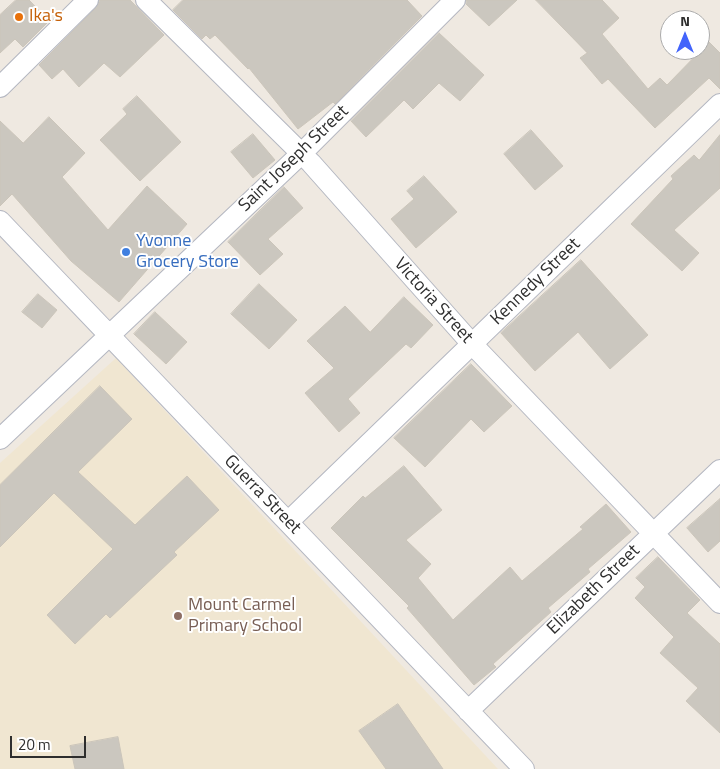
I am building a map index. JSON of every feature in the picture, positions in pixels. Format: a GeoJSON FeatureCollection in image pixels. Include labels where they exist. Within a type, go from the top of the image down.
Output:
{"type":"FeatureCollection","features":[{"type":"Feature","properties":{"kind":"street"},"geometry":{"type":"LineString","coordinates":[[0,87],[88,0]]}},
{"type":"Feature","properties":{"kind":"street","name":"Victoria Street"},"geometry":{"type":"LineString","coordinates":[[146,0],[302,153],[472,344],[652,534],[720,602]]}},
{"type":"Feature","properties":{"kind":"street","name":"Saint Joseph Street"},"geometry":{"type":"LineString","coordinates":[[0,439],[108,334],[302,153],[455,0]]}},
{"type":"Feature","properties":{"kind":"street","name":"Kennedy Street"},"geometry":{"type":"LineString","coordinates":[[288,522],[720,104]]}},
{"type":"Feature","properties":{"kind":"street","name":"Guerra Street"},"geometry":{"type":"LineString","coordinates":[[0,221],[524,769]]}},
{"type":"Feature","properties":{"kind":"street","name":"Elizabeth Street"},"geometry":{"type":"LineString","coordinates":[[468,711],[720,470]]}},
{"type":"Feature","properties":{"kind":"shaded area","name":"Mount Carmel Primary School"},"geometry":{"type":"Polygon","coordinates":[[[116,358],[498,769],[0,769],[0,463],[116,358]]]}},
{"type":"Feature","properties":{"kind":"building"},"geometry":{"type":"Polygon","coordinates":[[[16,0],[29,0],[49,21],[23,47],[15,39],[0,53],[0,15],[16,0]]]}},
{"type":"Feature","properties":{"kind":"building"},"geometry":{"type":"Polygon","coordinates":[[[100,0],[130,0],[164,35],[120,77],[104,63],[79,87],[63,69],[52,79],[39,65],[96,8],[100,0]]]}},
{"type":"Feature","properties":{"kind":"building"},"geometry":{"type":"Polygon","coordinates":[[[183,0],[407,0],[422,16],[335,104],[333,102],[298,129],[249,68],[215,35],[210,39],[206,35],[202,39],[173,10],[183,0]]]}},
{"type":"Feature","properties":{"kind":"building"},"geometry":{"type":"Polygon","coordinates":[[[467,0],[517,0],[489,26],[466,4],[467,0]]]}},
{"type":"Feature","properties":{"kind":"building"},"geometry":{"type":"Polygon","coordinates":[[[536,0],[602,0],[619,18],[602,34],[648,89],[660,78],[667,85],[691,60],[710,60],[710,43],[720,53],[720,89],[709,78],[655,128],[608,79],[602,84],[580,58],[587,53],[536,0]]]}},
{"type":"Feature","properties":{"kind":"building"},"geometry":{"type":"Polygon","coordinates":[[[439,33],[484,75],[460,101],[439,83],[413,109],[404,100],[366,137],[351,121],[439,33]]]}},
{"type":"Feature","properties":{"kind":"building"},"geometry":{"type":"Polygon","coordinates":[[[137,96],[181,142],[140,181],[100,140],[127,114],[123,109],[137,96]]]}},
{"type":"Feature","properties":{"kind":"building"},"geometry":{"type":"Polygon","coordinates":[[[49,117],[85,153],[62,177],[108,230],[147,186],[187,224],[119,302],[71,261],[12,194],[0,206],[0,121],[23,143],[49,117]]]}},
{"type":"Feature","properties":{"kind":"building"},"geometry":{"type":"Polygon","coordinates":[[[531,130],[563,166],[535,190],[504,154],[531,130]]]}},
{"type":"Feature","properties":{"kind":"building"},"geometry":{"type":"Polygon","coordinates":[[[253,134],[275,160],[253,178],[231,152],[253,134]]]}},
{"type":"Feature","properties":{"kind":"building"},"geometry":{"type":"Polygon","coordinates":[[[720,135],[720,188],[674,230],[699,253],[682,271],[631,224],[673,179],[671,176],[694,155],[699,160],[720,135]]]}},
{"type":"Feature","properties":{"kind":"building"},"geometry":{"type":"Polygon","coordinates":[[[424,176],[457,212],[416,248],[391,219],[414,199],[407,191],[424,176]]]}},
{"type":"Feature","properties":{"kind":"building"},"geometry":{"type":"Polygon","coordinates":[[[284,187],[303,208],[268,239],[283,254],[260,275],[228,242],[284,187]]]}},
{"type":"Feature","properties":{"kind":"building"},"geometry":{"type":"Polygon","coordinates":[[[581,260],[648,335],[610,369],[578,332],[535,371],[501,333],[581,260]]]}},
{"type":"Feature","properties":{"kind":"building"},"geometry":{"type":"Polygon","coordinates":[[[259,284],[297,320],[269,349],[231,314],[259,284]]]}},
{"type":"Feature","properties":{"kind":"building"},"geometry":{"type":"Polygon","coordinates":[[[38,294],[57,310],[42,328],[22,312],[38,294]]]}},
{"type":"Feature","properties":{"kind":"building"},"geometry":{"type":"Polygon","coordinates":[[[404,297],[433,325],[411,348],[406,344],[348,399],[360,413],[339,432],[305,393],[334,368],[307,341],[345,306],[370,332],[404,297]]]}},
{"type":"Feature","properties":{"kind":"building"},"geometry":{"type":"Polygon","coordinates":[[[155,312],[187,342],[166,364],[134,334],[155,312]]]}},
{"type":"Feature","properties":{"kind":"building"},"geometry":{"type":"Polygon","coordinates":[[[471,364],[512,406],[484,432],[471,419],[425,467],[394,438],[471,364]]]}},
{"type":"Feature","properties":{"kind":"building"},"geometry":{"type":"Polygon","coordinates":[[[100,386],[132,419],[78,472],[135,525],[187,476],[219,510],[174,552],[177,555],[110,618],[106,614],[75,644],[47,615],[113,549],[54,493],[0,547],[0,485],[100,386]]]}},
{"type":"Feature","properties":{"kind":"building"},"geometry":{"type":"Polygon","coordinates":[[[404,466],[442,510],[406,540],[431,564],[418,578],[453,620],[510,567],[522,581],[583,529],[580,527],[606,504],[631,532],[588,569],[590,572],[548,608],[551,612],[493,664],[496,667],[474,685],[407,608],[409,606],[331,528],[363,496],[365,498],[404,466]]]}},
{"type":"Feature","properties":{"kind":"building"},"geometry":{"type":"Polygon","coordinates":[[[720,499],[720,541],[708,552],[687,528],[720,499]]]}},
{"type":"Feature","properties":{"kind":"building"},"geometry":{"type":"Polygon","coordinates":[[[658,557],[700,600],[687,613],[720,644],[720,733],[686,701],[698,688],[660,653],[674,637],[635,598],[645,587],[636,578],[658,557]]]}},
{"type":"Feature","properties":{"kind":"building"},"geometry":{"type":"Polygon","coordinates":[[[398,704],[443,769],[386,769],[359,731],[398,704]]]}},
{"type":"Feature","properties":{"kind":"building"},"geometry":{"type":"Polygon","coordinates":[[[118,737],[124,769],[75,769],[70,746],[118,737]]]}},
{"type":"Feature","properties":{"kind":"place","name":"Ika's"},"geometry":{"type":"Point","coordinates":[19,17]}},
{"type":"Feature","properties":{"kind":"place","name":"Yvonne Grocery Store"},"geometry":{"type":"Point","coordinates":[126,252]}},
{"type":"Feature","properties":{"kind":"place","name":"Mount Carmel Primary School"},"geometry":{"type":"Point","coordinates":[178,616]}}]}
